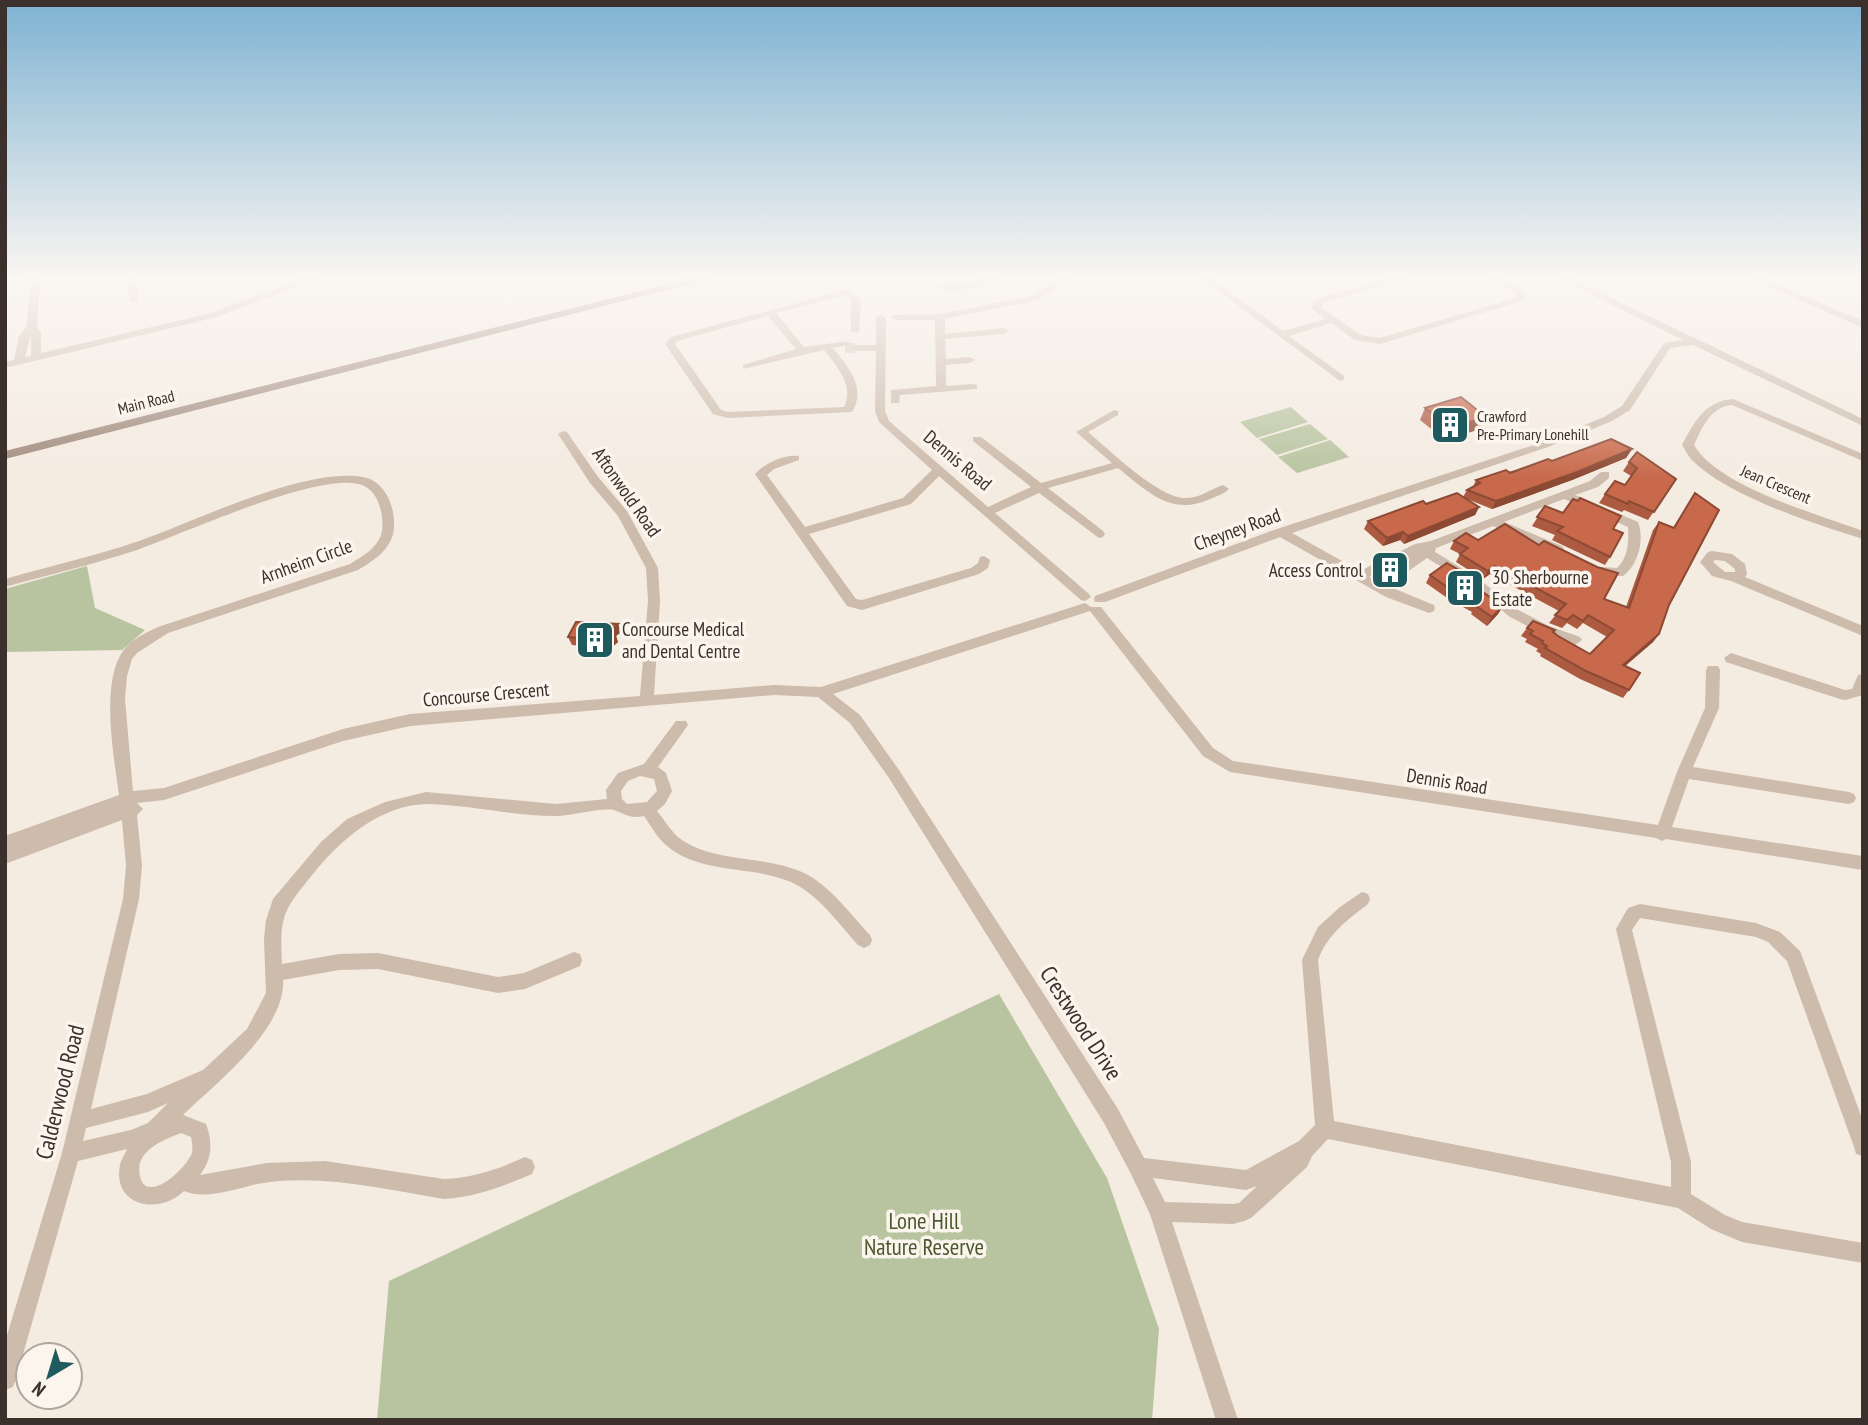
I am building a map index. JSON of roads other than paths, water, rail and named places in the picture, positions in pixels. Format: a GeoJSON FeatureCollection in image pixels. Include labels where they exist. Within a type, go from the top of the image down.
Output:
{"type":"FeatureCollection","features":[{"type":"Feature","properties":{"kind":"main road","name":"Main Road"},"geometry":{"type":"LineString","coordinates":[[5,455],[439,346]]}},
{"type":"Feature","properties":{"kind":"street"},"geometry":{"type":"LineString","coordinates":[[19,362],[22,346]]}},
{"type":"Feature","properties":{"kind":"street"},"geometry":{"type":"LineString","coordinates":[[36,346],[36,358]]}},
{"type":"Feature","properties":{"kind":"street"},"geometry":{"type":"LineString","coordinates":[[5,365],[88,346]]}},
{"type":"Feature","properties":{"kind":"street"},"geometry":{"type":"LineString","coordinates":[[671,346],[717,412],[733,415],[848,410],[853,401],[844,346]]}},
{"type":"Feature","properties":{"kind":"street"},"geometry":{"type":"LineString","coordinates":[[798,346],[802,350]]}},
{"type":"Feature","properties":{"kind":"street"},"geometry":{"type":"LineString","coordinates":[[747,367],[802,350],[840,346]]}},
{"type":"Feature","properties":{"kind":"street","name":"Dennis Road"},"geometry":{"type":"LineString","coordinates":[[880,346],[881,417],[890,429],[989,511],[1092,603],[1208,751],[1230,766],[1860,864]]}},
{"type":"Feature","properties":{"kind":"street"},"geometry":{"type":"LineString","coordinates":[[940,346],[941,388]]}},
{"type":"Feature","properties":{"kind":"street"},"geometry":{"type":"LineString","coordinates":[[1297,346],[1340,378]]}},
{"type":"Feature","properties":{"kind":"street","name":"Cheyney Road"},"geometry":{"type":"LineString","coordinates":[[821,692],[1092,603],[1281,533],[1544,445],[1608,419],[1626,408],[1667,346]]}},
{"type":"Feature","properties":{"kind":"street"},"geometry":{"type":"LineString","coordinates":[[1699,346],[1863,423]]}},
{"type":"Feature","properties":{"kind":"street"},"geometry":{"type":"LineString","coordinates":[[939,362],[970,360]]}},
{"type":"Feature","properties":{"kind":"street"},"geometry":{"type":"LineString","coordinates":[[895,401],[895,392],[973,387]]}},
{"type":"Feature","properties":{"kind":"street","name":"Jean Crescent"},"geometry":{"type":"LineString","coordinates":[[1863,458],[1733,402],[1717,405],[1703,416],[1688,445],[1692,455],[1741,488],[1863,535]]}},
{"type":"Feature","properties":{"kind":"street"},"geometry":{"type":"LineString","coordinates":[[1114,413],[1081,432],[1167,497],[1180,502],[1193,501],[1223,489]]}},
{"type":"Feature","properties":{"kind":"street","name":"Aftonwold Road"},"geometry":{"type":"LineString","coordinates":[[563,434],[594,480],[623,514],[652,568],[654,601],[647,700]]}},
{"type":"Feature","properties":{"kind":"street"},"geometry":{"type":"LineString","coordinates":[[977,439],[1099,534]]}},
{"type":"Feature","properties":{"kind":"street"},"geometry":{"type":"LineString","coordinates":[[795,458],[770,467],[761,474],[849,601],[856,605],[975,571],[984,565],[984,560]]}},
{"type":"Feature","properties":{"kind":"street"},"geometry":{"type":"LineString","coordinates":[[989,511],[1039,487],[1120,464]]}},
{"type":"Feature","properties":{"kind":"street"},"geometry":{"type":"LineString","coordinates":[[802,532],[907,501],[919,493],[939,469]]}},
{"type":"Feature","properties":{"kind":"street"},"geometry":{"type":"LineString","coordinates":[[1359,577],[1491,521],[1594,484],[1605,475]]}},
{"type":"Feature","properties":{"kind":"street","name":"Arnheim Circle"},"geometry":{"type":"LineString","coordinates":[[5,583],[139,545],[260,500],[313,484],[346,478],[365,481],[382,497],[388,511],[388,531],[383,545],[369,558],[343,572],[181,623],[145,639],[128,653],[119,673],[117,688],[129,805]]}},
{"type":"Feature","properties":{"kind":"street"},"geometry":{"type":"LineString","coordinates":[[1564,495],[1634,525],[1630,557],[1624,570],[1608,574],[1587,565]]}},
{"type":"Feature","properties":{"kind":"street"},"geometry":{"type":"LineString","coordinates":[[1491,521],[1568,554]]}},
{"type":"Feature","properties":{"kind":"street"},"geometry":{"type":"LineString","coordinates":[[1281,533],[1402,600],[1429,608]]}},
{"type":"Feature","properties":{"kind":"street"},"geometry":{"type":"LineString","coordinates":[[1373,584],[1403,569],[1425,548]]}},
{"type":"Feature","properties":{"kind":"street"},"geometry":{"type":"LineString","coordinates":[[1425,548],[1515,614],[1544,629],[1575,640]]}},
{"type":"Feature","properties":{"kind":"street"},"geometry":{"type":"LineString","coordinates":[[1733,577],[1863,631]]}},
{"type":"Feature","properties":{"kind":"street"},"geometry":{"type":"LineString","coordinates":[[1731,658],[1845,695],[1857,692],[1863,679]]}},
{"type":"Feature","properties":{"kind":"street"},"geometry":{"type":"LineString","coordinates":[[1662,834],[1684,772],[1712,708],[1713,670]]}},
{"type":"Feature","properties":{"kind":"street","name":"Concourse Crescent"},"geometry":{"type":"LineString","coordinates":[[5,842],[164,794],[343,735],[410,720],[774,690],[821,692]]}},
{"type":"Feature","properties":{"kind":"street","name":"Crestwood Drive"},"geometry":{"type":"LineString","coordinates":[[821,692],[855,719],[894,774],[1111,1116],[1160,1212],[1227,1420]]}},
{"type":"Feature","properties":{"kind":"street"},"geometry":{"type":"LineString","coordinates":[[648,770],[681,725]]}},
{"type":"Feature","properties":{"kind":"street"},"geometry":{"type":"LineString","coordinates":[[71,1153],[131,1139],[155,1131],[181,1124],[191,1126],[198,1132],[202,1151],[198,1163],[183,1181],[165,1193],[140,1195],[132,1189],[128,1179],[128,1167],[134,1154],[155,1131],[210,1075],[241,1048],[264,1019],[275,994],[272,939],[279,904],[341,832],[368,816],[400,803],[426,798],[556,810],[616,804],[629,811],[647,809],[661,798],[664,791],[662,777],[648,770],[631,772],[617,783],[613,790],[616,804]]}},
{"type":"Feature","properties":{"kind":"street"},"geometry":{"type":"LineString","coordinates":[[1684,772],[1849,798]]}},
{"type":"Feature","properties":{"kind":"street","name":"Concourse Crescent"},"geometry":{"type":"LineString","coordinates":[[5,857],[129,805]]}},
{"type":"Feature","properties":{"kind":"street","name":"Calderwood Road"},"geometry":{"type":"LineString","coordinates":[[5,1379],[71,1153],[131,899],[135,865],[129,805]]}},
{"type":"Feature","properties":{"kind":"street"},"geometry":{"type":"LineString","coordinates":[[647,809],[670,840],[686,851],[706,858],[776,870],[800,878],[822,895],[864,940]]}},
{"type":"Feature","properties":{"kind":"street"},"geometry":{"type":"LineString","coordinates":[[1325,1129],[1310,960],[1313,947],[1326,927],[1362,899]]}},
{"type":"Feature","properties":{"kind":"street"},"geometry":{"type":"LineString","coordinates":[[1681,1199],[1678,1151],[1624,929],[1634,913],[1640,911],[1756,930],[1784,944],[1794,956],[1863,1147]]}},
{"type":"Feature","properties":{"kind":"street"},"geometry":{"type":"LineString","coordinates":[[276,974],[320,964],[368,960],[498,985],[525,981],[575,960]]}},
{"type":"Feature","properties":{"kind":"street"},"geometry":{"type":"LineString","coordinates":[[79,1121],[148,1103],[210,1075]]}},
{"type":"Feature","properties":{"kind":"street"},"geometry":{"type":"LineString","coordinates":[[1160,1212],[1233,1214],[1244,1211],[1300,1160],[1305,1149],[1325,1129]]}},
{"type":"Feature","properties":{"kind":"street"},"geometry":{"type":"LineString","coordinates":[[1325,1129],[1681,1199],[1718,1222],[1742,1232],[1863,1253]]}},
{"type":"Feature","properties":{"kind":"street"},"geometry":{"type":"LineString","coordinates":[[1138,1167],[1246,1180],[1258,1176],[1294,1151],[1305,1149]]}},
{"type":"Feature","properties":{"kind":"street"},"geometry":{"type":"LineString","coordinates":[[183,1181],[192,1185],[203,1185],[267,1173],[325,1171],[444,1189],[464,1189],[483,1185],[525,1167]]}},
{"type":"Feature","properties":{"kind":"tunnel"},"geometry":{"type":"LineString","coordinates":[[845,348],[856,348]]}},
{"type":"Feature","properties":{"kind":"place","name":"Crawford Pre-Primary Lonehill"},"geometry":{"type":"Point","coordinates":[1450,425]}},
{"type":"Feature","properties":{"kind":"place","name":"Access Control"},"geometry":{"type":"Point","coordinates":[1390,570]}},
{"type":"Feature","properties":{"kind":"place","name":"30 Sherbourne Estate"},"geometry":{"type":"Point","coordinates":[1465,588]}},
{"type":"Feature","properties":{"kind":"place","name":"Concourse Medical and Dental Centre"},"geometry":{"type":"Point","coordinates":[595,640]}},
{"type":"Feature","properties":{"kind":"park label","name":"Lone Hill Nature Reserve"},"geometry":{"type":"Point","coordinates":[924,1234]}}]}
